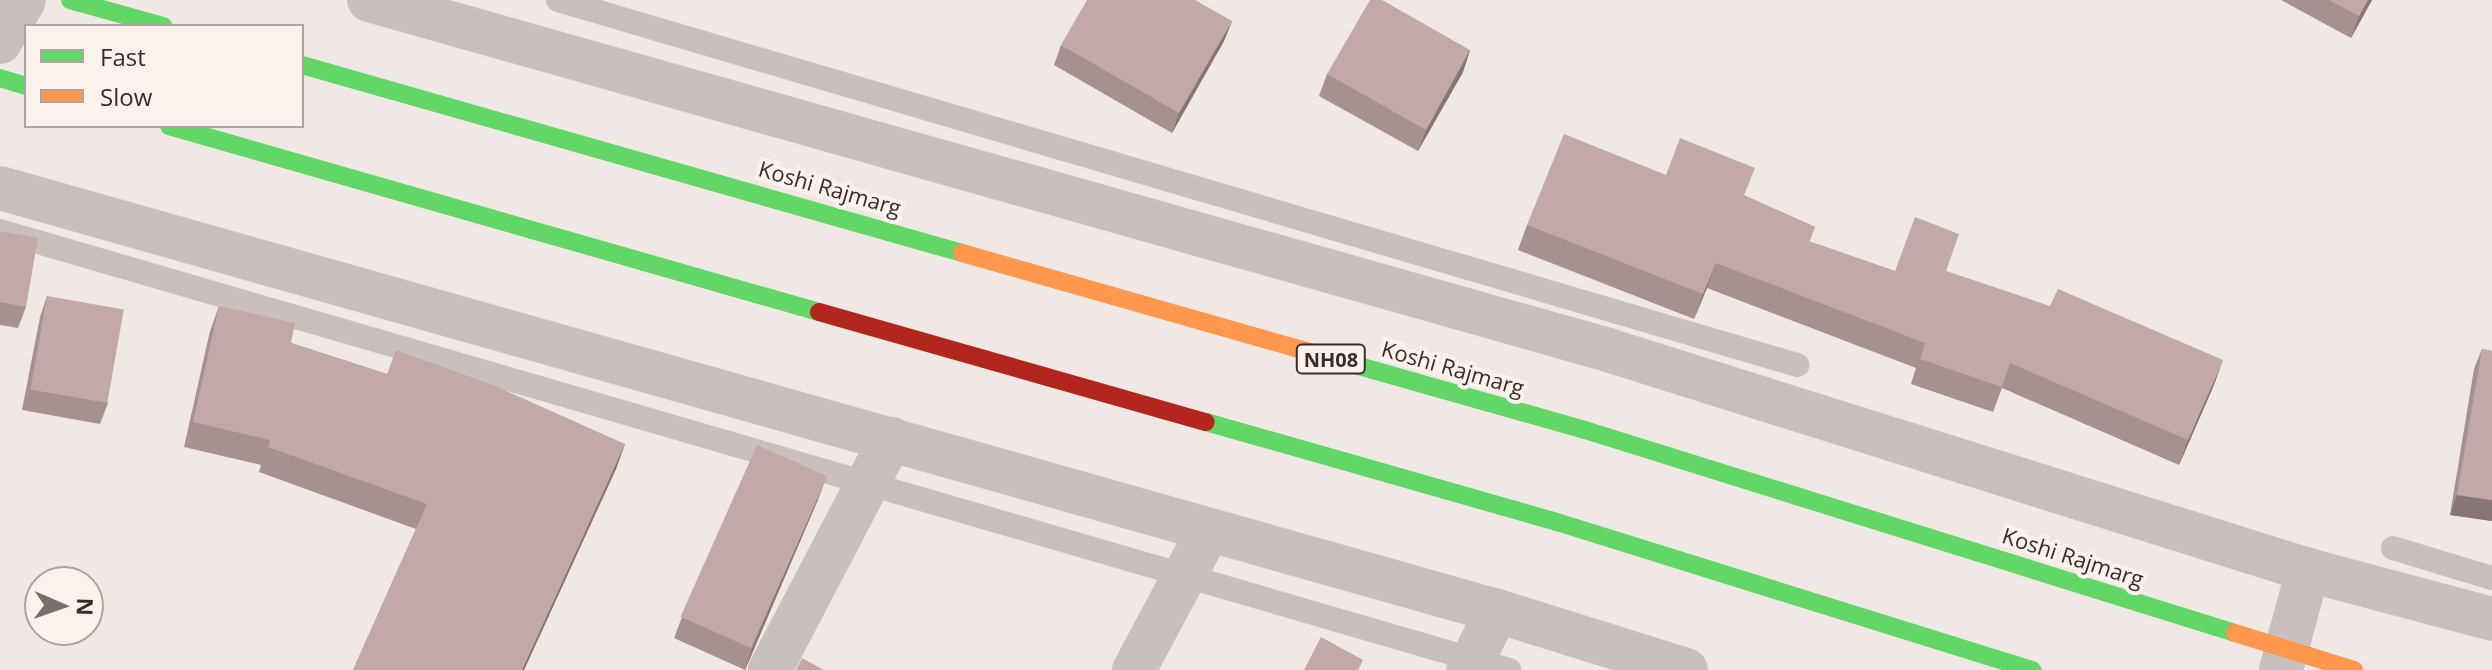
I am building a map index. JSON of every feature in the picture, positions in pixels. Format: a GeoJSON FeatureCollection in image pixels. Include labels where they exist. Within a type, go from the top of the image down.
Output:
{"type":"FeatureCollection","features":[{"type":"Feature","properties":{"kind":"main road"},"geometry":{"type":"LineString","coordinates":[[70,0],[156,24]]}},
{"type":"Feature","properties":{"kind":"main road","name":"Koshi Rajmarg"},"geometry":{"type":"LineString","coordinates":[[304,66],[1585,430],[2282,660],[2354,670]]}},
{"type":"Feature","properties":{"kind":"main road"},"geometry":{"type":"LineString","coordinates":[[0,78],[24,85]]}},
{"type":"Feature","properties":{"kind":"main road"},"geometry":{"type":"LineString","coordinates":[[176,128],[1557,522],[2033,670]]}},
{"type":"Feature","properties":{"kind":"street"},"geometry":{"type":"LineString","coordinates":[[0,42],[24,0]]}},
{"type":"Feature","properties":{"kind":"street"},"geometry":{"type":"LineString","coordinates":[[369,0],[1608,350],[2308,570],[2492,619]]}},
{"type":"Feature","properties":{"kind":"street"},"geometry":{"type":"LineString","coordinates":[[0,188],[891,439],[1207,533],[1497,611],[1686,670]]}},
{"type":"Feature","properties":{"kind":"street"},"geometry":{"type":"LineString","coordinates":[[770,670],[891,439]]}},
{"type":"Feature","properties":{"kind":"street"},"geometry":{"type":"LineString","coordinates":[[1134,670],[1207,533]]}},
{"type":"Feature","properties":{"kind":"street"},"geometry":{"type":"LineString","coordinates":[[2282,660],[2308,570]]}},
{"type":"Feature","properties":{"kind":"street"},"geometry":{"type":"LineString","coordinates":[[1483,666],[1497,611]]}},
{"type":"Feature","properties":{"kind":"lane"},"geometry":{"type":"LineString","coordinates":[[558,0],[1797,365]]}},
{"type":"Feature","properties":{"kind":"lane"},"geometry":{"type":"LineString","coordinates":[[0,231],[1185,574],[1483,666]]}},
{"type":"Feature","properties":{"kind":"lane"},"geometry":{"type":"LineString","coordinates":[[2393,548],[2492,578]]}},
{"type":"Feature","properties":{"kind":"building"},"geometry":{"type":"Polygon","coordinates":[[[1087,0],[1195,0],[1232,21],[1179,113],[1061,45],[1087,0]]]}},
{"type":"Feature","properties":{"kind":"building"},"geometry":{"type":"Polygon","coordinates":[[[1370,0],[1382,0],[1470,50],[1426,130],[1327,74],[1370,0]]]}},
{"type":"Feature","properties":{"kind":"building"},"geometry":{"type":"Polygon","coordinates":[[[2329,0],[2368,0],[2359,16],[2329,0]]]}},
{"type":"Feature","properties":{"kind":"building"},"geometry":{"type":"Polygon","coordinates":[[[1564,134],[1666,175],[1680,138],[1755,168],[1744,195],[1815,227],[1809,241],[1895,271],[1915,217],[1959,234],[1946,271],[2050,306],[2058,289],[2223,360],[2188,440],[2010,363],[2002,387],[1920,359],[1925,343],[1716,263],[1703,294],[1527,225],[1564,134]]]}},
{"type":"Feature","properties":{"kind":"building"},"geometry":{"type":"Polygon","coordinates":[[[0,231],[38,238],[26,307],[0,302],[0,231]]]}},
{"type":"Feature","properties":{"kind":"building"},"geometry":{"type":"Polygon","coordinates":[[[47,296],[124,310],[107,403],[31,390],[47,296]]]}},
{"type":"Feature","properties":{"kind":"building"},"geometry":{"type":"Polygon","coordinates":[[[219,306],[295,323],[291,343],[387,374],[396,350],[493,385],[625,444],[522,670],[353,670],[427,504],[268,447],[270,440],[193,422],[219,306]]]}},
{"type":"Feature","properties":{"kind":"building"},"geometry":{"type":"Polygon","coordinates":[[[2482,349],[2492,351],[2492,500],[2457,495],[2482,349]]]}},
{"type":"Feature","properties":{"kind":"building"},"geometry":{"type":"Polygon","coordinates":[[[757,445],[827,476],[751,648],[681,617],[757,445]]]}},
{"type":"Feature","properties":{"kind":"building"},"geometry":{"type":"Polygon","coordinates":[[[1321,637],[1363,660],[1358,670],[1304,670],[1321,637]]]}},
{"type":"Feature","properties":{"kind":"building"},"geometry":{"type":"Polygon","coordinates":[[[802,658],[824,670],[796,670],[802,658]]]}},
{"type":"Feature","properties":{"kind":"traffic: fast"},"geometry":{"type":"LineString","coordinates":[[70,0],[156,24]]}},
{"type":"Feature","properties":{"kind":"traffic: fast"},"geometry":{"type":"LineString","coordinates":[[304,66],[962,253]]}},
{"type":"Feature","properties":{"kind":"traffic: fast"},"geometry":{"type":"LineString","coordinates":[[0,78],[24,85]]}},
{"type":"Feature","properties":{"kind":"traffic: fast"},"geometry":{"type":"LineString","coordinates":[[176,128],[819,312]]}},
{"type":"Feature","properties":{"kind":"traffic: fast"},"geometry":{"type":"LineString","coordinates":[[1313,353],[1585,430],[2235,633]]}},
{"type":"Feature","properties":{"kind":"traffic: fast"},"geometry":{"type":"LineString","coordinates":[[1206,422],[1557,522],[2033,670]]}},
{"type":"Feature","properties":{"kind":"traffic: slow"},"geometry":{"type":"LineString","coordinates":[[962,253],[1313,353]]}},
{"type":"Feature","properties":{"kind":"traffic: slow"},"geometry":{"type":"LineString","coordinates":[[2235,633],[2354,670]]}},
{"type":"Feature","properties":{"kind":"traffic: jam"},"geometry":{"type":"LineString","coordinates":[[819,312],[1206,422]]}}]}
